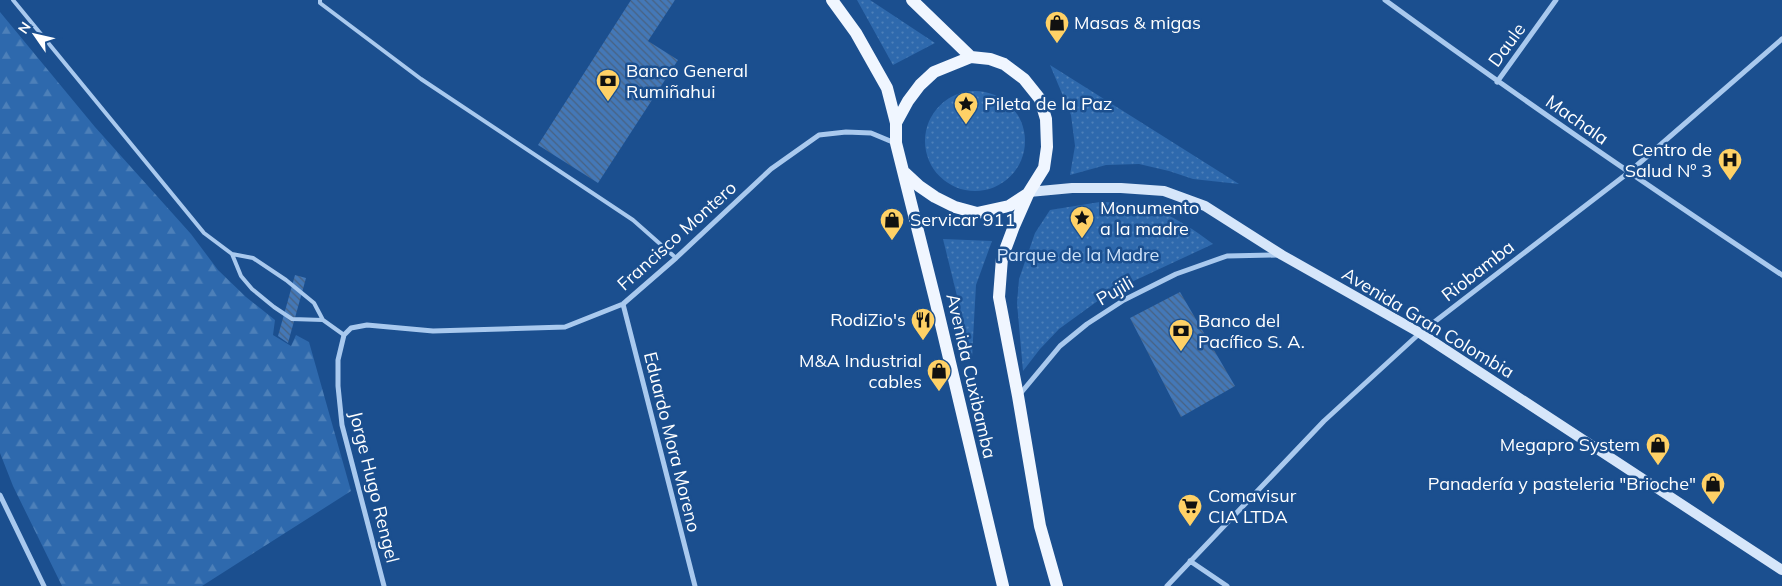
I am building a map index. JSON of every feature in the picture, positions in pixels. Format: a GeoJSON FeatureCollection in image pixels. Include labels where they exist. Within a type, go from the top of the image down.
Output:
{"type":"FeatureCollection","features":[{"type":"Feature","properties":{"kind":"main road"},"geometry":{"type":"LineString","coordinates":[[832,0],[856,33],[887,88],[896,123],[896,143],[904,173],[935,197],[954,207],[977,212],[1009,206],[1029,192]]}},
{"type":"Feature","properties":{"kind":"main road"},"geometry":{"type":"LineString","coordinates":[[912,0],[971,57]]}},
{"type":"Feature","properties":{"kind":"main road"},"geometry":{"type":"LineString","coordinates":[[896,123],[920,85],[934,72],[971,57],[1004,64],[1024,79],[1040,100],[1046,119],[1047,147],[1044,168],[1029,192],[1002,258],[999,297],[1040,526],[1057,586]]}},
{"type":"Feature","properties":{"kind":"main road","name":"Avenida Cuxibamba"},"geometry":{"type":"LineString","coordinates":[[904,173],[1003,586]]}},
{"type":"Feature","properties":{"kind":"street","name":"Machala"},"geometry":{"type":"LineString","coordinates":[[1384,0],[1497,82],[1782,275]]}},
{"type":"Feature","properties":{"kind":"street","name":"Daule"},"geometry":{"type":"LineString","coordinates":[[1497,82],[1556,0]]}},
{"type":"Feature","properties":{"kind":"street","name":"Riobamba"},"geometry":{"type":"LineString","coordinates":[[1167,586],[1324,421],[1420,333],[1628,172],[1782,39]]}},
{"type":"Feature","properties":{"kind":"street","name":"Francisco Montero"},"geometry":{"type":"LineString","coordinates":[[344,335],[351,328],[367,325],[433,331],[565,327],[623,304],[676,258],[770,169],[819,135],[846,132],[871,133],[896,143]]}},
{"type":"Feature","properties":{"kind":"street","name":"Avenida Gran Colombia"},"geometry":{"type":"LineString","coordinates":[[1029,192],[1072,188],[1121,188],[1164,191],[1205,206],[1282,255],[1420,333],[1782,570]]}},
{"type":"Feature","properties":{"kind":"street","name":"Pujili"},"geometry":{"type":"LineString","coordinates":[[1018,396],[1060,346],[1087,324],[1124,300],[1176,274],[1227,256],[1282,255]]}},
{"type":"Feature","properties":{"kind":"street","name":"Eduardo Mora Moreno"},"geometry":{"type":"LineString","coordinates":[[623,304],[695,586]]}},
{"type":"Feature","properties":{"kind":"street","name":"Jorge Hugo Rengel"},"geometry":{"type":"LineString","coordinates":[[344,335],[338,360],[338,386],[342,425],[384,586]]}},
{"type":"Feature","properties":{"kind":"street"},"geometry":{"type":"LineString","coordinates":[[0,495],[44,586]]}},
{"type":"Feature","properties":{"kind":"street"},"geometry":{"type":"LineString","coordinates":[[1190,561],[1227,586]]}},
{"type":"Feature","properties":{"kind":"lane"},"geometry":{"type":"LineString","coordinates":[[13,0],[204,233],[232,254],[253,258],[286,280],[314,303],[323,320],[344,335]]}},
{"type":"Feature","properties":{"kind":"lane"},"geometry":{"type":"LineString","coordinates":[[320,0],[320,3],[421,79],[633,220],[676,258]]}},
{"type":"Feature","properties":{"kind":"lane"},"geometry":{"type":"LineString","coordinates":[[232,254],[241,276],[252,289],[274,307],[292,319],[323,320]]}},
{"type":"Feature","properties":{"kind":"green space"},"geometry":{"type":"Polygon","coordinates":[[[857,0],[870,0],[935,43],[893,65],[857,0]]]}},
{"type":"Feature","properties":{"kind":"green space"},"geometry":{"type":"Polygon","coordinates":[[[0,12],[95,127],[191,234],[218,270],[246,297],[275,320],[273,335],[291,346],[296,335],[309,342],[351,491],[202,586],[62,586],[13,486],[0,453],[0,12]]]}},
{"type":"Feature","properties":{"kind":"green space"},"geometry":{"type":"Polygon","coordinates":[[[1050,65],[1239,184],[1193,179],[1139,164],[1106,165],[1070,175],[1075,146],[1071,115],[1050,65]]]}},
{"type":"Feature","properties":{"kind":"green space"},"geometry":{"type":"Polygon","coordinates":[[[965,91],[985,91],[994,94],[1011,105],[1022,122],[1025,131],[1025,151],[1022,160],[1011,177],[994,188],[985,191],[965,191],[947,183],[933,169],[925,151],[925,131],[933,113],[947,99],[965,91]]]}},
{"type":"Feature","properties":{"kind":"green space","name":"Parque de la Madre"},"geometry":{"type":"Polygon","coordinates":[[[1100,202],[1134,205],[1161,212],[1186,225],[1213,244],[1110,292],[1059,329],[1023,371],[1017,303],[1019,279],[1035,233],[1050,210],[1100,202]]]}},
{"type":"Feature","properties":{"kind":"green space"},"geometry":{"type":"Polygon","coordinates":[[[943,239],[992,241],[976,285],[972,357],[943,239]]]}},
{"type":"Feature","properties":{"kind":"building","name":"Banco General Rumiñahui"},"geometry":{"type":"Polygon","coordinates":[[[631,0],[675,0],[648,41],[678,60],[598,183],[538,145],[631,0]]]}},
{"type":"Feature","properties":{"kind":"building"},"geometry":{"type":"Polygon","coordinates":[[[295,275],[306,278],[288,343],[278,336],[295,275]]]}},
{"type":"Feature","properties":{"kind":"building","name":"Banco del Pacífico S. A."},"geometry":{"type":"Polygon","coordinates":[[[1180,292],[1235,386],[1181,417],[1130,318],[1180,292]]]}},
{"type":"Feature","properties":{"kind":"place","name":"Masas & migas"},"geometry":{"type":"Point","coordinates":[1057,44]}},
{"type":"Feature","properties":{"kind":"place","name":"Banco General Rumiñahui"},"geometry":{"type":"Point","coordinates":[608,102]}},
{"type":"Feature","properties":{"kind":"place","name":"Pileta de la Paz"},"geometry":{"type":"Point","coordinates":[966,125]}},
{"type":"Feature","properties":{"kind":"place","name":"Centro de Salud Nº 3"},"geometry":{"type":"Point","coordinates":[1730,181]}},
{"type":"Feature","properties":{"kind":"place","name":"Monumento a la madre"},"geometry":{"type":"Point","coordinates":[1082,239]}},
{"type":"Feature","properties":{"kind":"place","name":"Servicar 911"},"geometry":{"type":"Point","coordinates":[892,241]}},
{"type":"Feature","properties":{"kind":"place","name":"RodiZio's"},"geometry":{"type":"Point","coordinates":[923,341]}},
{"type":"Feature","properties":{"kind":"place","name":"Banco del Pacífico S. A."},"geometry":{"type":"Point","coordinates":[1181,352]}},
{"type":"Feature","properties":{"kind":"place","name":"M&A Industrial cables"},"geometry":{"type":"Point","coordinates":[939,392]}},
{"type":"Feature","properties":{"kind":"place","name":"Megapro System"},"geometry":{"type":"Point","coordinates":[1658,466]}},
{"type":"Feature","properties":{"kind":"place","name":"Panadería y pasteleria \"Brioche\""},"geometry":{"type":"Point","coordinates":[1713,505]}},
{"type":"Feature","properties":{"kind":"place","name":"Comavisur CIA LTDA"},"geometry":{"type":"Point","coordinates":[1190,527]}}]}
